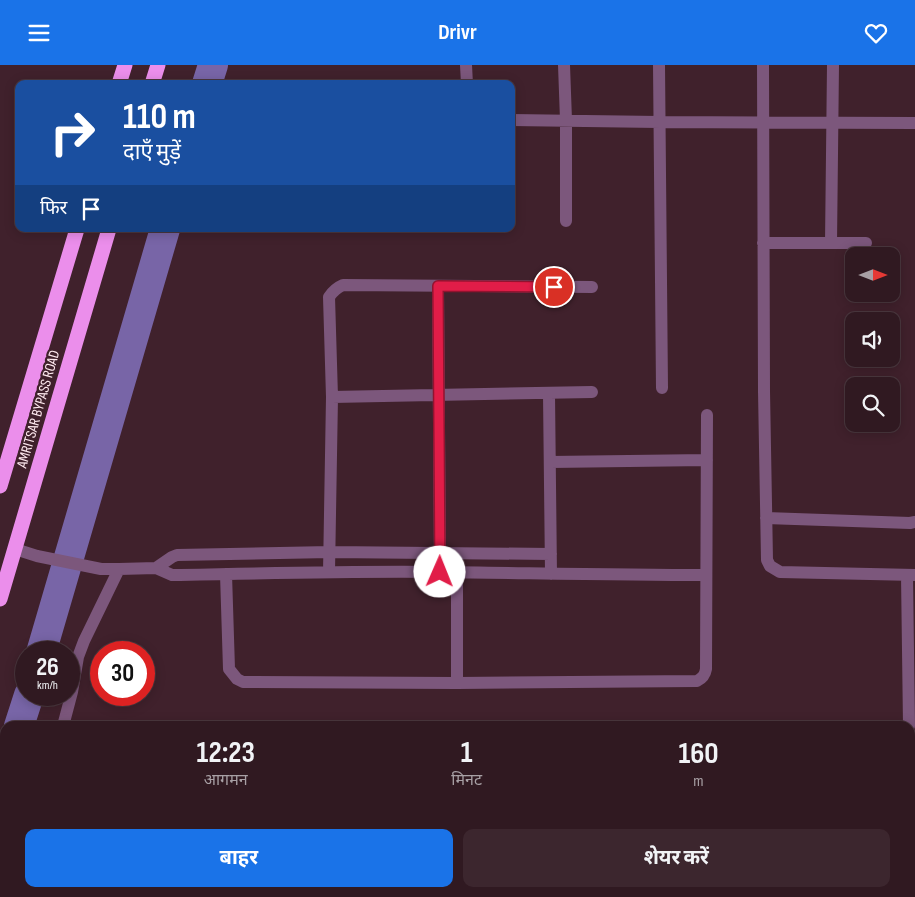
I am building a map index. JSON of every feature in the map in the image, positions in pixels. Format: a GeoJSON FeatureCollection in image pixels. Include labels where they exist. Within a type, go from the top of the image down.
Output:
{"type":"FeatureCollection","features":[{"type":"Feature","properties":{"kind":"highway"},"geometry":{"type":"LineString","coordinates":[[120,80],[124,65]]}},
{"type":"Feature","properties":{"kind":"highway"},"geometry":{"type":"LineString","coordinates":[[153,80],[158,65]]}},
{"type":"Feature","properties":{"kind":"highway","name":"AMRITSAR BYPASS ROAD"},"geometry":{"type":"LineString","coordinates":[[0,487],[76,232]]}},
{"type":"Feature","properties":{"kind":"highway","name":"AMRITSAR BYPASS ROAD"},"geometry":{"type":"LineString","coordinates":[[0,599],[108,232]]}},
{"type":"Feature","properties":{"kind":"street"},"geometry":{"type":"LineString","coordinates":[[466,65],[466,80]]}},
{"type":"Feature","properties":{"kind":"street"},"geometry":{"type":"LineString","coordinates":[[564,65],[566,221]]}},
{"type":"Feature","properties":{"kind":"street"},"geometry":{"type":"LineString","coordinates":[[659,65],[662,388]]}},
{"type":"Feature","properties":{"kind":"street"},"geometry":{"type":"LineString","coordinates":[[762,65],[767,560],[770,566],[780,572],[911,575],[909,721]]}},
{"type":"Feature","properties":{"kind":"street"},"geometry":{"type":"LineString","coordinates":[[831,243],[833,65]]}},
{"type":"Feature","properties":{"kind":"street"},"geometry":{"type":"LineString","coordinates":[[515,120],[915,123]]}},
{"type":"Feature","properties":{"kind":"street"},"geometry":{"type":"LineString","coordinates":[[763,243],[866,243]]}},
{"type":"Feature","properties":{"kind":"street"},"geometry":{"type":"LineString","coordinates":[[329,572],[332,397],[329,297],[332,291],[343,285],[592,287]]}},
{"type":"Feature","properties":{"kind":"street"},"geometry":{"type":"LineString","coordinates":[[438,286],[440,572]]}},
{"type":"Feature","properties":{"kind":"street"},"geometry":{"type":"LineString","coordinates":[[332,397],[592,392]]}},
{"type":"Feature","properties":{"kind":"street"},"geometry":{"type":"LineString","coordinates":[[549,394],[551,574]]}},
{"type":"Feature","properties":{"kind":"street"},"geometry":{"type":"LineString","coordinates":[[226,574],[229,669],[237,679],[243,682],[697,681],[705,674],[706,669],[707,415]]}},
{"type":"Feature","properties":{"kind":"street"},"geometry":{"type":"LineString","coordinates":[[550,461],[707,460]]}},
{"type":"Feature","properties":{"kind":"street"},"geometry":{"type":"LineString","coordinates":[[766,518],[915,522]]}},
{"type":"Feature","properties":{"kind":"street"},"geometry":{"type":"LineString","coordinates":[[14,549],[101,569],[156,568],[172,575],[329,572],[706,575]]}},
{"type":"Feature","properties":{"kind":"street"},"geometry":{"type":"LineString","coordinates":[[156,568],[177,555],[330,551],[551,554]]}},
{"type":"Feature","properties":{"kind":"street"},"geometry":{"type":"LineString","coordinates":[[63,721],[72,692],[78,657],[119,569]]}},
{"type":"Feature","properties":{"kind":"street"},"geometry":{"type":"LineString","coordinates":[[457,573],[457,683]]}},
{"type":"Feature","properties":{"kind":"waterway"},"geometry":{"type":"LineString","coordinates":[[208,80],[213,65]]}},
{"type":"Feature","properties":{"kind":"waterway"},"geometry":{"type":"LineString","coordinates":[[45,641],[164,232]]}},
{"type":"Feature","properties":{"kind":"waterway"},"geometry":{"type":"LineString","coordinates":[[21,721],[25,706]]}},
{"type":"Feature","properties":{"kind":"route"},"geometry":{"type":"LineString","coordinates":[[440,572],[438,286],[554,287]]}}]}
